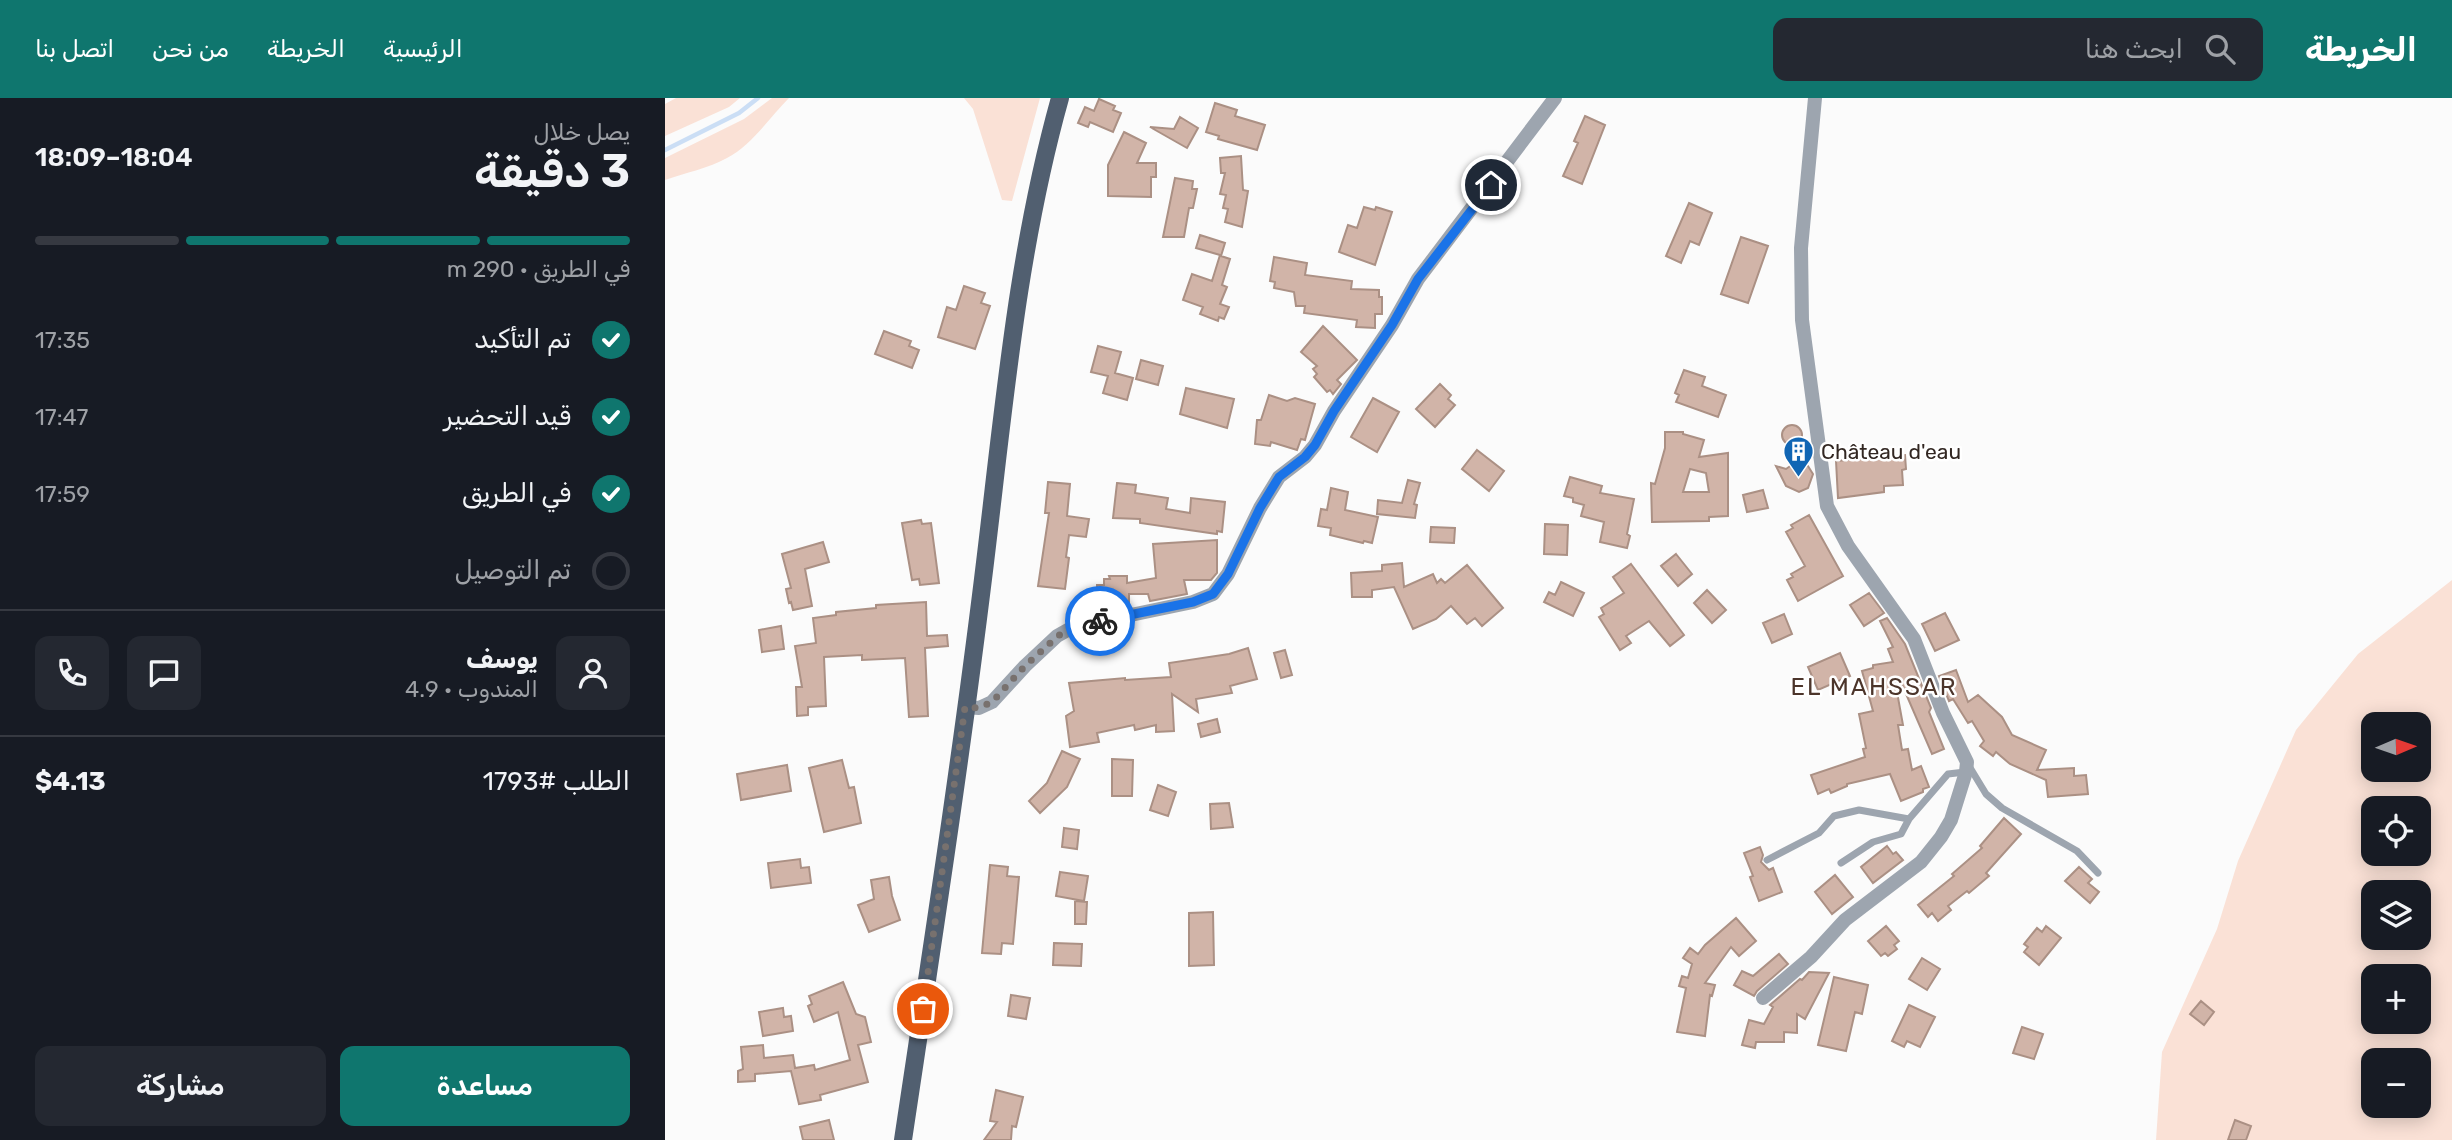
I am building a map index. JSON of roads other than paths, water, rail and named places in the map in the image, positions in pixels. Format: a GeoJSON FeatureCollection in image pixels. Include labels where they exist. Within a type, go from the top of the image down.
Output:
{"type":"FeatureCollection","features":[{"type":"Feature","properties":{"kind":"main road"},"geometry":{"type":"LineString","coordinates":[[903,1140],[927,986],[1023,266],[1060,98]]}},
{"type":"Feature","properties":{"kind":"street"},"geometry":{"type":"LineString","coordinates":[[965,707],[979,708],[992,702],[1025,666],[1058,636],[1073,627],[1193,602],[1213,594],[1228,574],[1260,508],[1279,477],[1305,457],[1315,445],[1334,411],[1392,325],[1418,279],[1555,98]]}},
{"type":"Feature","properties":{"kind":"street"},"geometry":{"type":"LineString","coordinates":[[1763,998],[1811,957],[1846,920],[1921,862],[1951,820],[1967,767],[1914,639],[1848,546],[1827,506],[1802,308],[1801,248],[1815,98]]}},
{"type":"Feature","properties":{"kind":"lane"},"geometry":{"type":"LineString","coordinates":[[1841,863],[1873,842],[1901,834],[1909,819],[1948,774],[1967,767],[1986,794],[2002,808],[2077,851],[2098,873]]}},
{"type":"Feature","properties":{"kind":"lane"},"geometry":{"type":"LineString","coordinates":[[1767,860],[1819,833],[1834,816],[1859,810],[1909,819]]}},
{"type":"Feature","properties":{"kind":"waterway"},"geometry":{"type":"LineString","coordinates":[[665,150],[739,113],[758,98]]}},
{"type":"Feature","properties":{"kind":"place","name":"Château d'eau"},"geometry":{"type":"Point","coordinates":[1798,478]}},
{"type":"Feature","properties":{"kind":"district","name":"EL MAHSSAR"},"geometry":{"type":"Point","coordinates":[1874,687]}}]}
